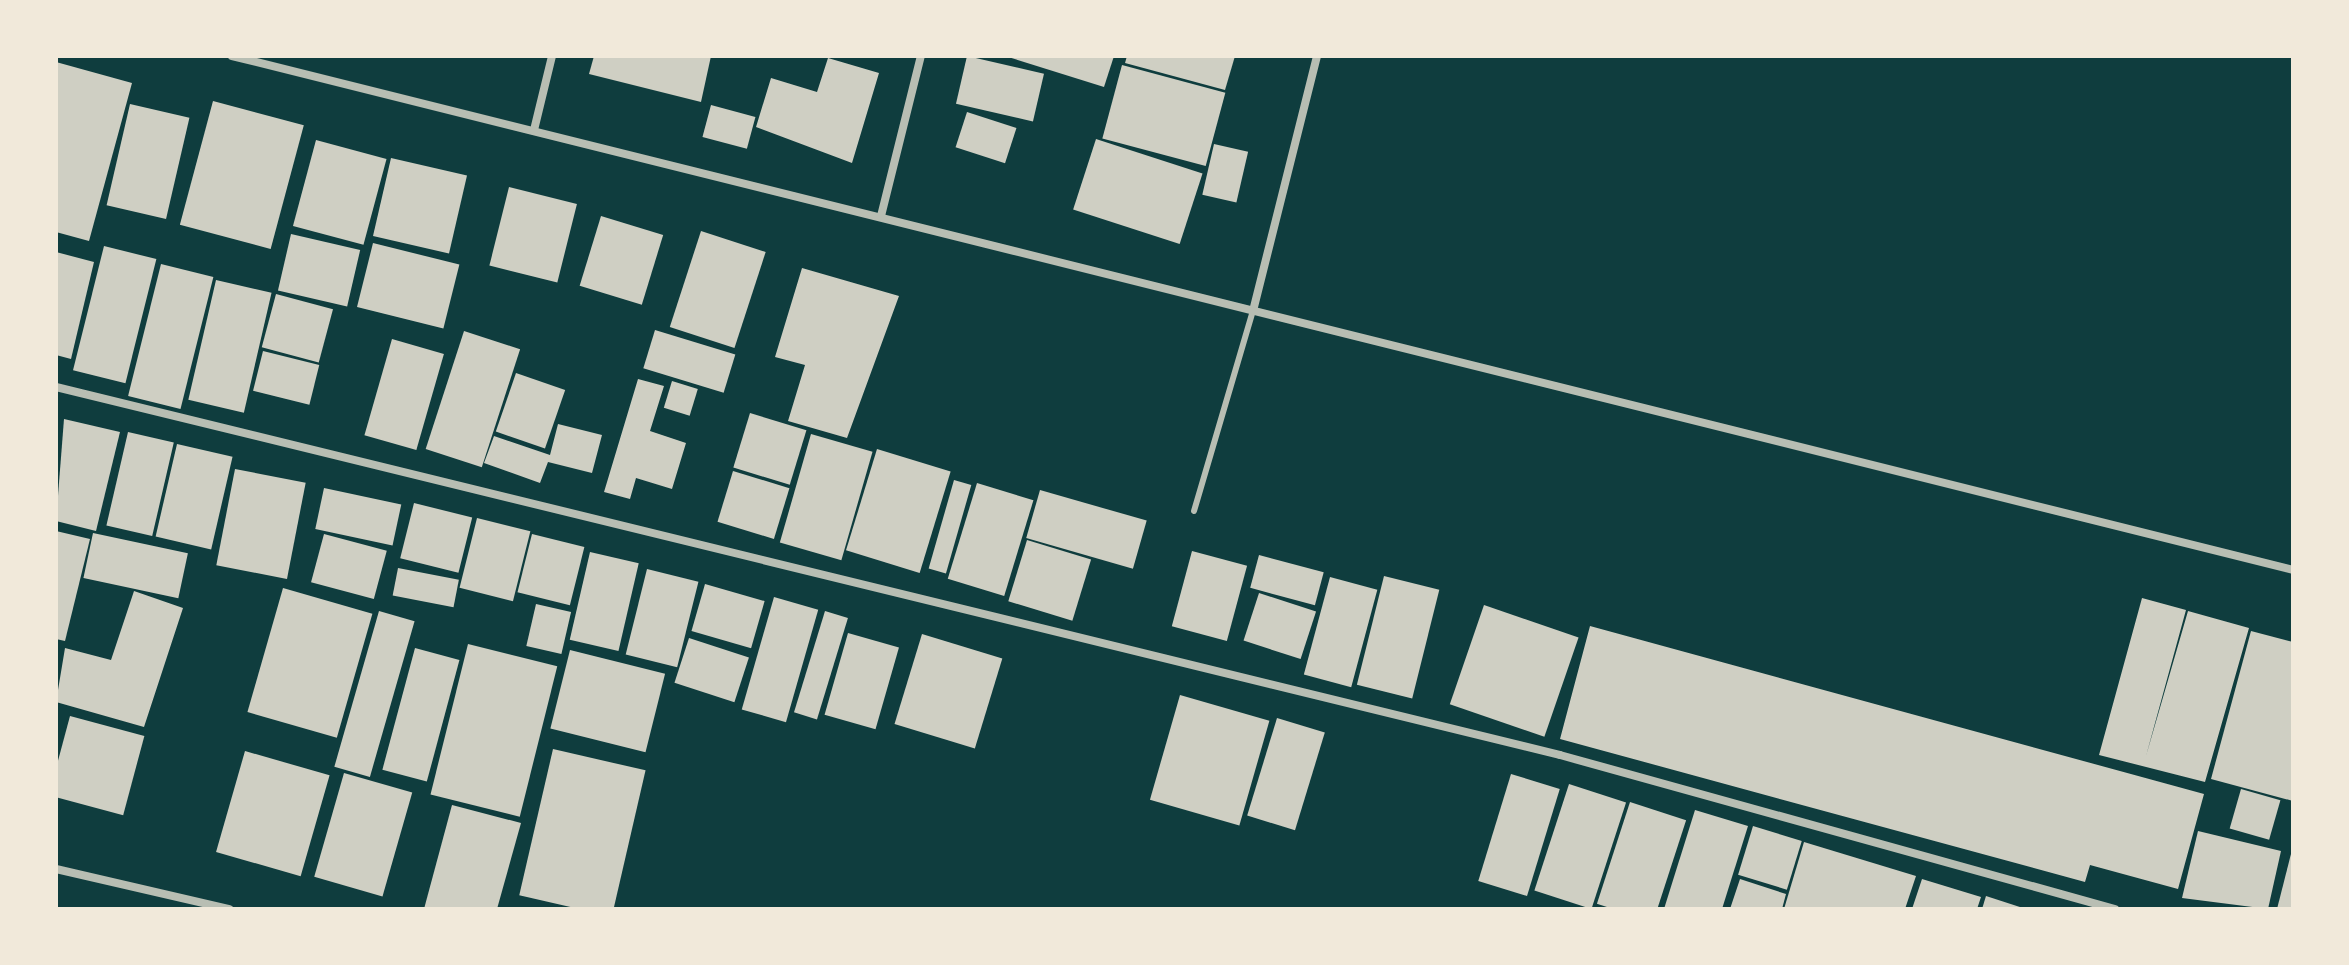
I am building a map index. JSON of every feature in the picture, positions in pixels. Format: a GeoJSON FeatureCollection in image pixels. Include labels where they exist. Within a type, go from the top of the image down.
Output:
{"type":"FeatureCollection","features":[{"type":"Feature","properties":{"kind":"street"},"geometry":{"type":"LineString","coordinates":[[232,56],[268,60],[534,130],[1254,307],[2293,570]]}},
{"type":"Feature","properties":{"kind":"street"},"geometry":{"type":"LineString","coordinates":[[534,130],[552,56]]}},
{"type":"Feature","properties":{"kind":"street"},"geometry":{"type":"LineString","coordinates":[[881,216],[921,56]]}},
{"type":"Feature","properties":{"kind":"street"},"geometry":{"type":"LineString","coordinates":[[1254,307],[1317,56]]}},
{"type":"Feature","properties":{"kind":"street"},"geometry":{"type":"LineString","coordinates":[[56,387],[1560,755],[2115,909]]}},
{"type":"Feature","properties":{"kind":"street"},"geometry":{"type":"LineString","coordinates":[[56,869],[229,909]]}},
{"type":"Feature","properties":{"kind":"lane"},"geometry":{"type":"LineString","coordinates":[[1194,511],[1254,307]]}},
{"type":"Feature","properties":{"kind":"building"},"geometry":{"type":"Polygon","coordinates":[[[594,56],[711,56],[701,102],[589,74],[594,56]]]}},
{"type":"Feature","properties":{"kind":"building"},"geometry":{"type":"Polygon","coordinates":[[[967,56],[1044,74],[1033,122],[956,104],[967,56]]]}},
{"type":"Feature","properties":{"kind":"building"},"geometry":{"type":"Polygon","coordinates":[[[1005,56],[1114,56],[1104,87],[1005,56]]]}},
{"type":"Feature","properties":{"kind":"building"},"geometry":{"type":"Polygon","coordinates":[[[1127,56],[1235,56],[1225,90],[1125,63],[1127,56]]]}},
{"type":"Feature","properties":{"kind":"building"},"geometry":{"type":"Polygon","coordinates":[[[828,58],[879,73],[852,163],[756,127],[771,78],[817,92],[828,58]]]}},
{"type":"Feature","properties":{"kind":"building"},"geometry":{"type":"Polygon","coordinates":[[[56,62],[132,83],[89,241],[56,232],[56,62]]]}},
{"type":"Feature","properties":{"kind":"building"},"geometry":{"type":"Polygon","coordinates":[[[1122,65],[1225,93],[1206,166],[1102,138],[1122,65]]]}},
{"type":"Feature","properties":{"kind":"building"},"geometry":{"type":"Polygon","coordinates":[[[213,101],[304,125],[271,249],[180,225],[213,101]]]}},
{"type":"Feature","properties":{"kind":"building"},"geometry":{"type":"Polygon","coordinates":[[[130,104],[189,118],[166,219],[107,205],[130,104]]]}},
{"type":"Feature","properties":{"kind":"building"},"geometry":{"type":"Polygon","coordinates":[[[711,105],[755,117],[747,149],[702,137],[711,105]]]}},
{"type":"Feature","properties":{"kind":"building"},"geometry":{"type":"Polygon","coordinates":[[[967,112],[1016,128],[1005,163],[956,147],[967,112]]]}},
{"type":"Feature","properties":{"kind":"building"},"geometry":{"type":"Polygon","coordinates":[[[1096,139],[1203,174],[1180,244],[1073,209],[1096,139]]]}},
{"type":"Feature","properties":{"kind":"building"},"geometry":{"type":"Polygon","coordinates":[[[316,140],[387,159],[363,245],[293,226],[316,140]]]}},
{"type":"Feature","properties":{"kind":"building"},"geometry":{"type":"Polygon","coordinates":[[[1214,144],[1248,152],[1236,203],[1202,195],[1214,144]]]}},
{"type":"Feature","properties":{"kind":"building"},"geometry":{"type":"Polygon","coordinates":[[[391,158],[467,176],[449,253],[373,236],[391,158]]]}},
{"type":"Feature","properties":{"kind":"building"},"geometry":{"type":"Polygon","coordinates":[[[509,187],[577,204],[557,283],[489,266],[509,187]]]}},
{"type":"Feature","properties":{"kind":"building"},"geometry":{"type":"Polygon","coordinates":[[[601,216],[663,235],[642,305],[580,286],[601,216]]]}},
{"type":"Feature","properties":{"kind":"building"},"geometry":{"type":"Polygon","coordinates":[[[701,231],[766,252],[734,348],[670,327],[701,231]]]}},
{"type":"Feature","properties":{"kind":"building"},"geometry":{"type":"Polygon","coordinates":[[[291,234],[360,250],[347,306],[278,291],[291,234]]]}},
{"type":"Feature","properties":{"kind":"building"},"geometry":{"type":"Polygon","coordinates":[[[373,243],[459,265],[443,329],[357,307],[373,243]]]}},
{"type":"Feature","properties":{"kind":"building"},"geometry":{"type":"Polygon","coordinates":[[[104,246],[156,259],[125,383],[73,370],[104,246]]]}},
{"type":"Feature","properties":{"kind":"building"},"geometry":{"type":"Polygon","coordinates":[[[56,252],[94,262],[71,359],[56,355],[56,252]]]}},
{"type":"Feature","properties":{"kind":"building"},"geometry":{"type":"Polygon","coordinates":[[[161,264],[213,277],[180,409],[128,396],[161,264]]]}},
{"type":"Feature","properties":{"kind":"building"},"geometry":{"type":"Polygon","coordinates":[[[802,268],[899,296],[847,438],[788,421],[805,365],[775,357],[802,268]]]}},
{"type":"Feature","properties":{"kind":"building"},"geometry":{"type":"Polygon","coordinates":[[[216,280],[272,293],[244,413],[188,400],[216,280]]]}},
{"type":"Feature","properties":{"kind":"building"},"geometry":{"type":"Polygon","coordinates":[[[276,294],[333,309],[319,362],[262,347],[276,294]]]}},
{"type":"Feature","properties":{"kind":"building"},"geometry":{"type":"Polygon","coordinates":[[[655,330],[735,355],[724,393],[643,368],[655,330]]]}},
{"type":"Feature","properties":{"kind":"building"},"geometry":{"type":"Polygon","coordinates":[[[464,331],[520,349],[482,467],[426,449],[464,331]]]}},
{"type":"Feature","properties":{"kind":"building"},"geometry":{"type":"Polygon","coordinates":[[[392,339],[444,354],[416,450],[364,435],[392,339]]]}},
{"type":"Feature","properties":{"kind":"building"},"geometry":{"type":"Polygon","coordinates":[[[263,351],[319,365],[309,405],[253,391],[263,351]]]}},
{"type":"Feature","properties":{"kind":"building"},"geometry":{"type":"Polygon","coordinates":[[[516,373],[565,390],[545,449],[496,432],[516,373]]]}},
{"type":"Feature","properties":{"kind":"building"},"geometry":{"type":"Polygon","coordinates":[[[638,379],[664,386],[650,431],[686,443],[672,489],[636,478],[630,499],[604,492],[638,379]]]}},
{"type":"Feature","properties":{"kind":"building"},"geometry":{"type":"Polygon","coordinates":[[[672,381],[698,389],[690,416],[664,408],[672,381]]]}},
{"type":"Feature","properties":{"kind":"building"},"geometry":{"type":"Polygon","coordinates":[[[750,413],[806,430],[790,485],[733,468],[750,413]]]}},
{"type":"Feature","properties":{"kind":"building"},"geometry":{"type":"Polygon","coordinates":[[[64,419],[120,432],[96,531],[56,521],[64,419]]]}},
{"type":"Feature","properties":{"kind":"building"},"geometry":{"type":"Polygon","coordinates":[[[558,424],[602,435],[592,473],[548,462],[540,483],[484,463],[494,436],[550,455],[558,424]]]}},
{"type":"Feature","properties":{"kind":"building"},"geometry":{"type":"Polygon","coordinates":[[[128,432],[174,443],[152,536],[106,526],[128,432]]]}},
{"type":"Feature","properties":{"kind":"building"},"geometry":{"type":"Polygon","coordinates":[[[811,434],[873,452],[841,560],[780,543],[811,434]]]}},
{"type":"Feature","properties":{"kind":"building"},"geometry":{"type":"Polygon","coordinates":[[[177,444],[233,457],[211,549],[156,537],[177,444]]]}},
{"type":"Feature","properties":{"kind":"building"},"geometry":{"type":"Polygon","coordinates":[[[877,449],[951,472],[920,573],[846,550],[877,449]]]}},
{"type":"Feature","properties":{"kind":"building"},"geometry":{"type":"Polygon","coordinates":[[[235,469],[306,483],[287,579],[216,565],[235,469]]]}},
{"type":"Feature","properties":{"kind":"building"},"geometry":{"type":"Polygon","coordinates":[[[733,471],[789,488],[774,539],[718,522],[733,471]]]}},
{"type":"Feature","properties":{"kind":"building"},"geometry":{"type":"Polygon","coordinates":[[[954,480],[971,485],[946,573],[929,568],[954,480]]]}},
{"type":"Feature","properties":{"kind":"building"},"geometry":{"type":"Polygon","coordinates":[[[977,483],[1033,500],[1004,596],[948,579],[977,483]]]}},
{"type":"Feature","properties":{"kind":"building"},"geometry":{"type":"Polygon","coordinates":[[[324,488],[401,504],[393,546],[315,529],[324,488]]]}},
{"type":"Feature","properties":{"kind":"building"},"geometry":{"type":"Polygon","coordinates":[[[1040,490],[1147,521],[1133,569],[1026,538],[1040,490]]]}},
{"type":"Feature","properties":{"kind":"building"},"geometry":{"type":"Polygon","coordinates":[[[414,503],[472,518],[458,573],[400,558],[414,503]]]}},
{"type":"Feature","properties":{"kind":"building"},"geometry":{"type":"Polygon","coordinates":[[[477,518],[530,531],[513,601],[460,588],[477,518]]]}},
{"type":"Feature","properties":{"kind":"building"},"geometry":{"type":"Polygon","coordinates":[[[56,531],[90,539],[65,641],[56,639],[56,531]]]}},
{"type":"Feature","properties":{"kind":"building"},"geometry":{"type":"Polygon","coordinates":[[[93,533],[188,553],[178,598],[83,578],[93,533]]]}},
{"type":"Feature","properties":{"kind":"building"},"geometry":{"type":"Polygon","coordinates":[[[324,534],[387,551],[374,599],[311,582],[324,534]]]}},
{"type":"Feature","properties":{"kind":"building"},"geometry":{"type":"Polygon","coordinates":[[[532,534],[584,547],[570,605],[517,592],[532,534]]]}},
{"type":"Feature","properties":{"kind":"building"},"geometry":{"type":"Polygon","coordinates":[[[1027,540],[1091,560],[1072,621],[1008,601],[1027,540]]]}},
{"type":"Feature","properties":{"kind":"building"},"geometry":{"type":"Polygon","coordinates":[[[1192,551],[1247,566],[1227,641],[1172,626],[1192,551]]]}},
{"type":"Feature","properties":{"kind":"building"},"geometry":{"type":"Polygon","coordinates":[[[590,552],[639,563],[618,651],[570,640],[590,552]]]}},
{"type":"Feature","properties":{"kind":"building"},"geometry":{"type":"Polygon","coordinates":[[[1259,555],[1324,572],[1315,605],[1250,588],[1259,555]]]}},
{"type":"Feature","properties":{"kind":"building"},"geometry":{"type":"Polygon","coordinates":[[[398,568],[459,580],[454,607],[393,595],[398,568]]]}},
{"type":"Feature","properties":{"kind":"building"},"geometry":{"type":"Polygon","coordinates":[[[647,569],[698,582],[677,667],[626,654],[647,569]]]}},
{"type":"Feature","properties":{"kind":"building"},"geometry":{"type":"Polygon","coordinates":[[[1384,576],[1439,590],[1412,698],[1357,685],[1384,576]]]}},
{"type":"Feature","properties":{"kind":"building"},"geometry":{"type":"Polygon","coordinates":[[[1330,577],[1377,590],[1351,687],[1304,675],[1330,577]]]}},
{"type":"Feature","properties":{"kind":"building"},"geometry":{"type":"Polygon","coordinates":[[[705,584],[765,601],[751,648],[691,631],[705,584]]]}},
{"type":"Feature","properties":{"kind":"building"},"geometry":{"type":"Polygon","coordinates":[[[283,588],[372,614],[337,738],[247,712],[283,588]]]}},
{"type":"Feature","properties":{"kind":"building"},"geometry":{"type":"Polygon","coordinates":[[[134,591],[183,608],[144,727],[56,702],[65,648],[111,660],[134,591]]]}},
{"type":"Feature","properties":{"kind":"building"},"geometry":{"type":"Polygon","coordinates":[[[1259,593],[1316,612],[1301,659],[1244,641],[1259,593]]]}},
{"type":"Feature","properties":{"kind":"building"},"geometry":{"type":"Polygon","coordinates":[[[774,597],[818,610],[786,722],[742,709],[774,597]]]}},
{"type":"Feature","properties":{"kind":"building"},"geometry":{"type":"Polygon","coordinates":[[[2142,598],[2186,610],[2146,756],[2188,611],[2249,628],[2205,782],[2099,755],[2142,598]]]}},
{"type":"Feature","properties":{"kind":"building"},"geometry":{"type":"Polygon","coordinates":[[[536,604],[571,612],[561,654],[526,646],[536,604]]]}},
{"type":"Feature","properties":{"kind":"building"},"geometry":{"type":"Polygon","coordinates":[[[1484,605],[1579,638],[1544,737],[1450,704],[1484,605]]]}},
{"type":"Feature","properties":{"kind":"building"},"geometry":{"type":"Polygon","coordinates":[[[379,611],[415,621],[370,777],[334,767],[379,611]]]}},
{"type":"Feature","properties":{"kind":"building"},"geometry":{"type":"Polygon","coordinates":[[[825,611],[848,618],[817,719],[794,712],[825,611]]]}},
{"type":"Feature","properties":{"kind":"building"},"geometry":{"type":"Polygon","coordinates":[[[1590,626],[2204,794],[2178,889],[2090,865],[2085,882],[1560,739],[1590,626]]]}},
{"type":"Feature","properties":{"kind":"building"},"geometry":{"type":"Polygon","coordinates":[[[2251,631],[2293,642],[2293,801],[2211,779],[2251,631]]]}},
{"type":"Feature","properties":{"kind":"building"},"geometry":{"type":"Polygon","coordinates":[[[848,633],[899,648],[876,729],[825,715],[848,633]]]}},
{"type":"Feature","properties":{"kind":"building"},"geometry":{"type":"Polygon","coordinates":[[[922,634],[1002,659],[975,748],[895,724],[922,634]]]}},
{"type":"Feature","properties":{"kind":"building"},"geometry":{"type":"Polygon","coordinates":[[[689,638],[749,657],[734,702],[674,683],[689,638]]]}},
{"type":"Feature","properties":{"kind":"building"},"geometry":{"type":"Polygon","coordinates":[[[468,644],[557,666],[520,817],[431,794],[468,644]]]}},
{"type":"Feature","properties":{"kind":"building"},"geometry":{"type":"Polygon","coordinates":[[[415,648],[459,660],[427,782],[382,770],[415,648]]]}},
{"type":"Feature","properties":{"kind":"building"},"geometry":{"type":"Polygon","coordinates":[[[570,650],[665,674],[645,752],[550,729],[570,650]]]}},
{"type":"Feature","properties":{"kind":"building"},"geometry":{"type":"Polygon","coordinates":[[[1180,695],[1269,721],[1239,825],[1150,800],[1180,695]]]}},
{"type":"Feature","properties":{"kind":"building"},"geometry":{"type":"Polygon","coordinates":[[[70,716],[144,736],[123,815],[56,797],[56,768],[70,716]]]}},
{"type":"Feature","properties":{"kind":"building"},"geometry":{"type":"Polygon","coordinates":[[[1277,718],[1325,733],[1295,830],[1247,816],[1277,718]]]}},
{"type":"Feature","properties":{"kind":"building"},"geometry":{"type":"Polygon","coordinates":[[[553,749],[646,770],[614,909],[579,909],[519,895],[553,749]]]}},
{"type":"Feature","properties":{"kind":"building"},"geometry":{"type":"Polygon","coordinates":[[[245,751],[330,775],[301,876],[216,852],[245,751]]]}},
{"type":"Feature","properties":{"kind":"building"},"geometry":{"type":"Polygon","coordinates":[[[344,773],[412,793],[382,896],[314,877],[344,773]]]}},
{"type":"Feature","properties":{"kind":"building"},"geometry":{"type":"Polygon","coordinates":[[[1511,774],[1560,789],[1527,896],[1478,881],[1511,774]]]}},
{"type":"Feature","properties":{"kind":"building"},"geometry":{"type":"Polygon","coordinates":[[[1569,784],[1626,803],[1591,909],[1534,891],[1569,784]]]}},
{"type":"Feature","properties":{"kind":"building"},"geometry":{"type":"Polygon","coordinates":[[[2241,789],[2280,800],[2269,840],[2230,828],[2241,789]]]}},
{"type":"Feature","properties":{"kind":"building"},"geometry":{"type":"Polygon","coordinates":[[[1630,802],[1686,820],[1657,909],[1613,909],[1597,904],[1630,802]]]}},
{"type":"Feature","properties":{"kind":"building"},"geometry":{"type":"Polygon","coordinates":[[[452,805],[521,823],[497,909],[424,909],[452,805]]]}},
{"type":"Feature","properties":{"kind":"building"},"geometry":{"type":"Polygon","coordinates":[[[1695,810],[1748,826],[1722,909],[1664,909],[1695,810]]]}},
{"type":"Feature","properties":{"kind":"building"},"geometry":{"type":"Polygon","coordinates":[[[1753,826],[1802,841],[1787,890],[1738,875],[1753,826]]]}},
{"type":"Feature","properties":{"kind":"building"},"geometry":{"type":"Polygon","coordinates":[[[2198,831],[2281,851],[2268,909],[2182,898],[2198,831]]]}},
{"type":"Feature","properties":{"kind":"building"},"geometry":{"type":"Polygon","coordinates":[[[1804,842],[1916,876],[1905,909],[1784,909],[1804,842]]]}},
{"type":"Feature","properties":{"kind":"building"},"geometry":{"type":"Polygon","coordinates":[[[2292,850],[2293,909],[2277,909],[2292,850]]]}},
{"type":"Feature","properties":{"kind":"building"},"geometry":{"type":"Polygon","coordinates":[[[1740,879],[1786,894],[1782,909],[1730,909],[1740,879]]]}},
{"type":"Feature","properties":{"kind":"building"},"geometry":{"type":"Polygon","coordinates":[[[1922,879],[1981,897],[1977,909],[1912,909],[1922,879]]]}},
{"type":"Feature","properties":{"kind":"building"},"geometry":{"type":"Polygon","coordinates":[[[1986,896],[2023,908],[2023,909],[1982,909],[1986,896]]]}}]}
